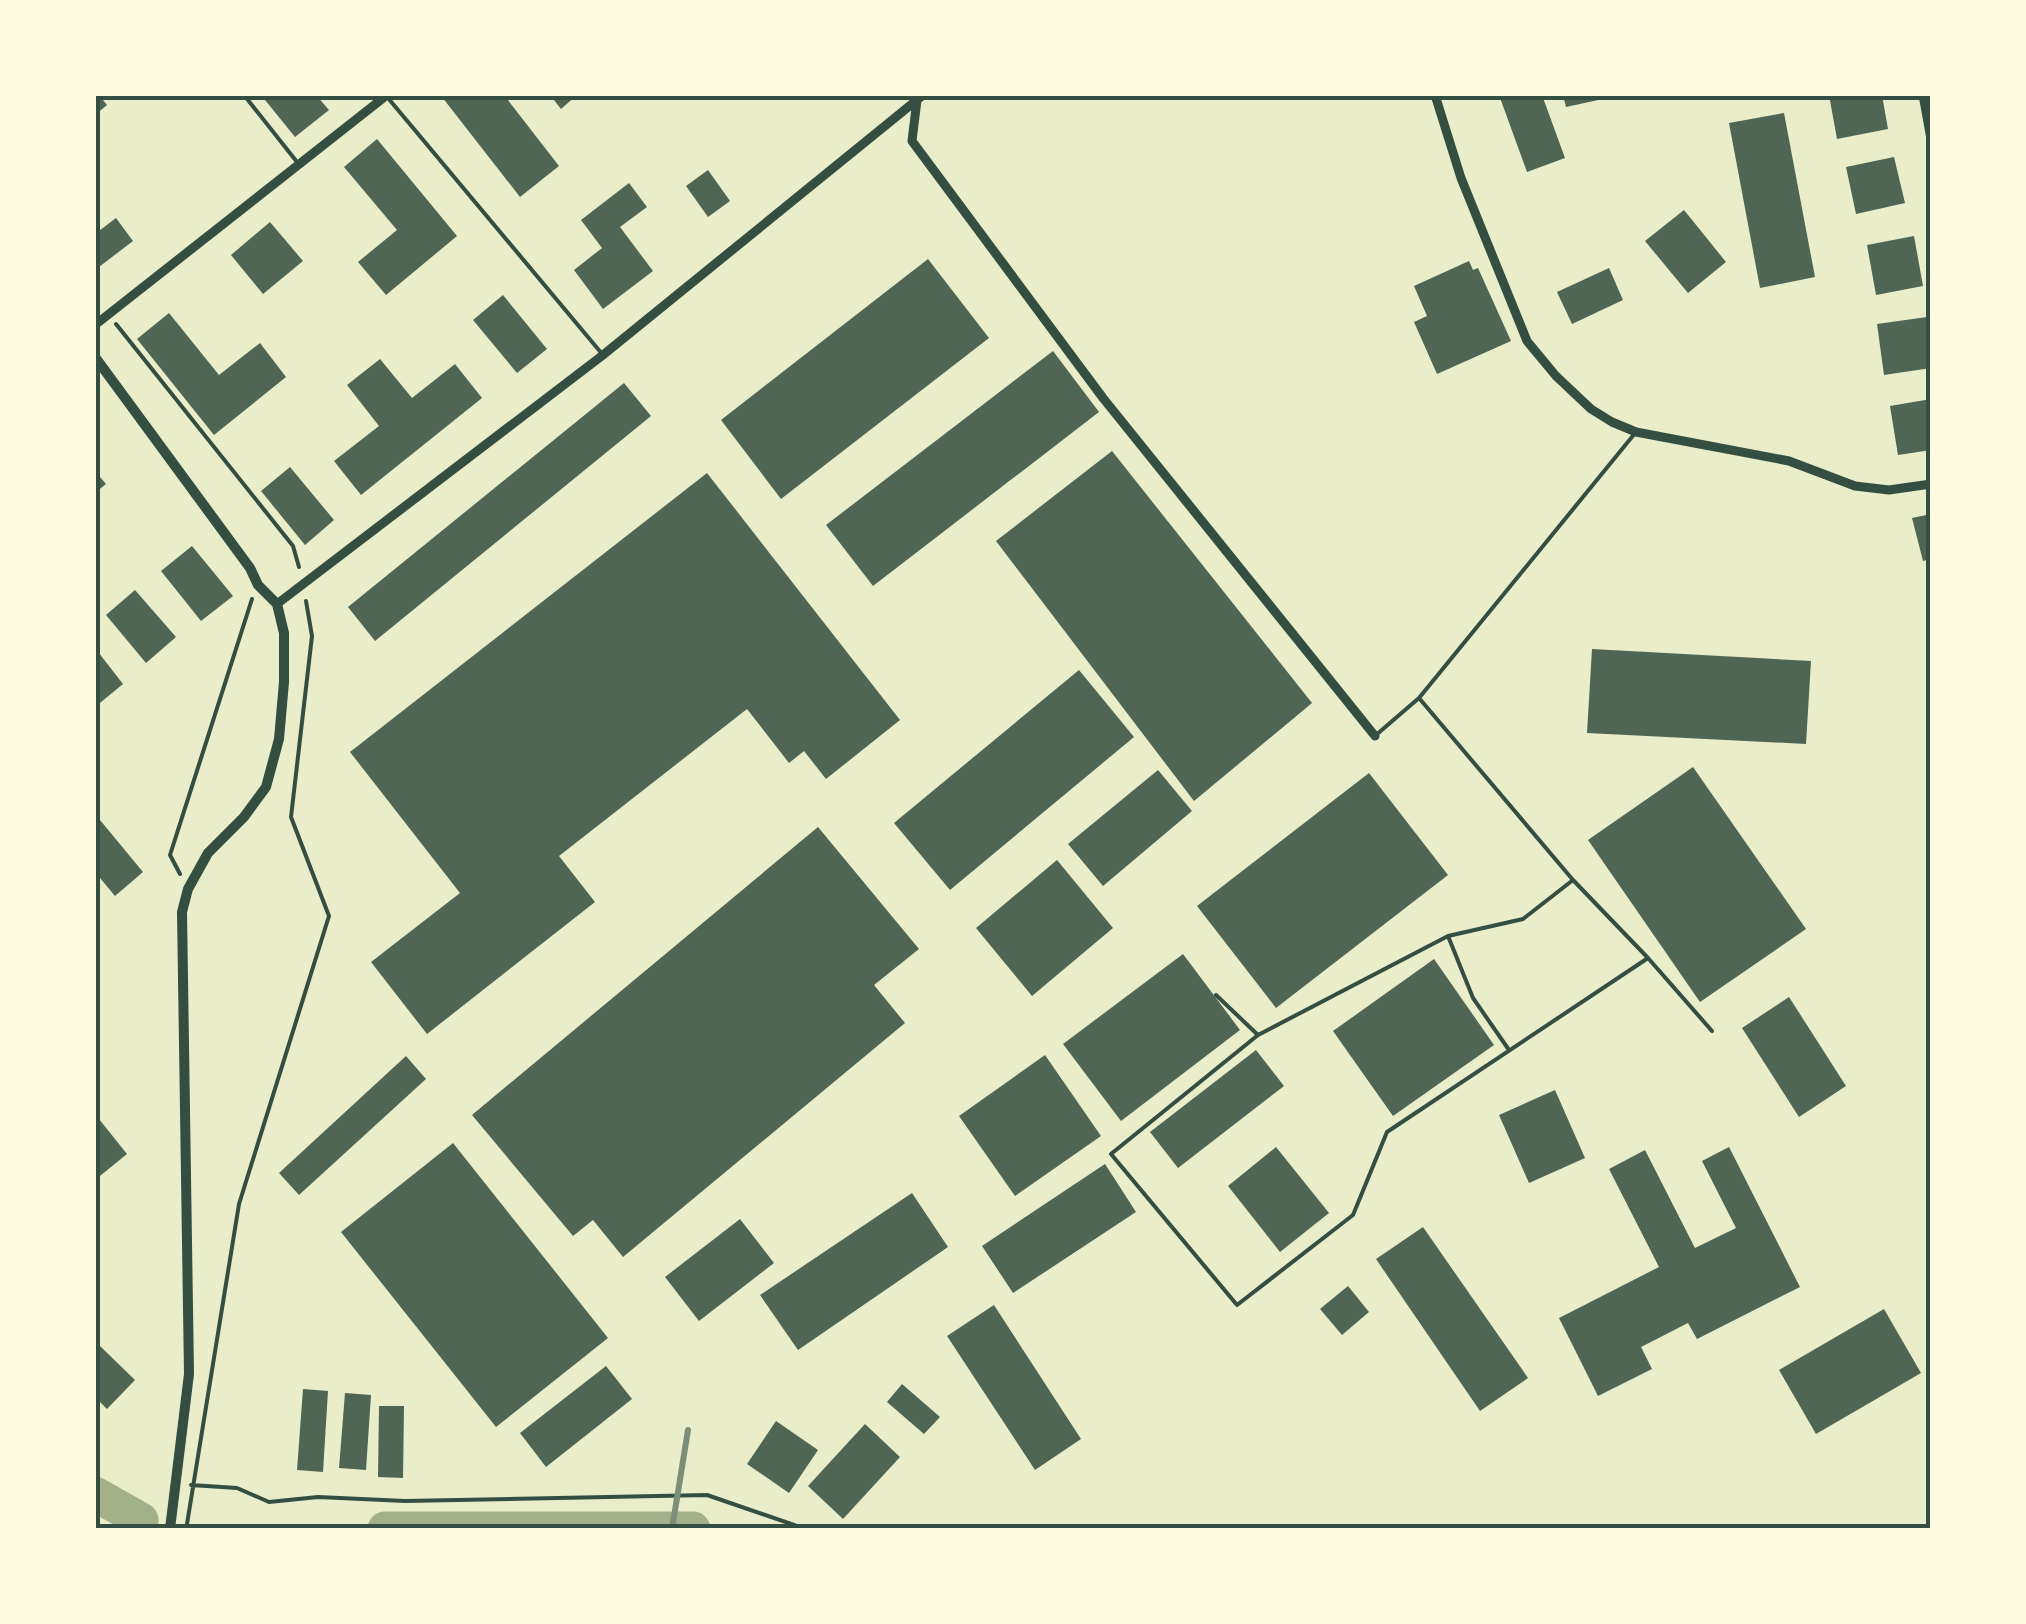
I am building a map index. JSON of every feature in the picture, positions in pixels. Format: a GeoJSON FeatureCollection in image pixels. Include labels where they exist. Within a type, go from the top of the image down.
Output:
{"type":"FeatureCollection","features":[{"type":"Feature","properties":{"kind":"street"},"geometry":{"type":"LineString","coordinates":[[95,325],[386,95]]}},
{"type":"Feature","properties":{"kind":"street"},"geometry":{"type":"LineString","coordinates":[[1436,95],[1461,178],[1527,341],[1581,400],[1612,422],[1636,432],[1788,461],[1854,486],[1889,490],[1931,484]]}},
{"type":"Feature","properties":{"kind":"street"},"geometry":{"type":"LineString","coordinates":[[1923,95],[1931,139]]}},
{"type":"Feature","properties":{"kind":"street"},"geometry":{"type":"LineString","coordinates":[[278,604],[603,355],[918,96]]}},
{"type":"Feature","properties":{"kind":"street"},"geometry":{"type":"LineString","coordinates":[[918,96],[912,141],[1103,398],[1375,736]]}},
{"type":"Feature","properties":{"kind":"street"},"geometry":{"type":"LineString","coordinates":[[95,357],[250,568],[258,586],[278,604],[284,633],[279,739],[266,787],[244,817],[208,853],[188,889],[182,912],[189,1374],[170,1529]]}},
{"type":"Feature","properties":{"kind":"lane"},"geometry":{"type":"LineString","coordinates":[[244,95],[299,164]]}},
{"type":"Feature","properties":{"kind":"lane"},"geometry":{"type":"LineString","coordinates":[[386,95],[603,355]]}},
{"type":"Feature","properties":{"kind":"lane"},"geometry":{"type":"LineString","coordinates":[[1375,736],[1419,698],[1636,432]]}},
{"type":"Feature","properties":{"kind":"lane"},"geometry":{"type":"LineString","coordinates":[[1419,698],[1573,880],[1712,1031]]}},
{"type":"Feature","properties":{"kind":"lane"},"geometry":{"type":"LineString","coordinates":[[1573,880],[1523,919],[1448,936],[1258,1035],[1111,1154],[1238,1305],[1354,1215],[1386,1132],[1648,958]]}},
{"type":"Feature","properties":{"kind":"lane"},"geometry":{"type":"LineString","coordinates":[[1448,936],[1472,998],[1510,1051]]}},
{"type":"Feature","properties":{"kind":"lane"},"geometry":{"type":"LineString","coordinates":[[1216,995],[1258,1035]]}},
{"type":"Feature","properties":{"kind":"path"},"geometry":{"type":"LineString","coordinates":[[108,315],[293,546],[300,570]]}},
{"type":"Feature","properties":{"kind":"path"},"geometry":{"type":"LineString","coordinates":[[188,889],[170,855],[258,586]]}},
{"type":"Feature","properties":{"kind":"path"},"geometry":{"type":"LineString","coordinates":[[188,1519],[238,1204],[330,916],[291,817],[312,636],[304,587]]}},
{"type":"Feature","properties":{"kind":"path"},"geometry":{"type":"LineString","coordinates":[[175,1498],[192,1484],[237,1488],[268,1502],[318,1497],[405,1501],[707,1495],[806,1529]]}},
{"type":"Feature","properties":{"kind":"building"},"geometry":{"type":"Polygon","coordinates":[[[95,95],[107,105],[95,115],[95,95]]]}},
{"type":"Feature","properties":{"kind":"building"},"geometry":{"type":"Polygon","coordinates":[[[261,95],[316,95],[329,110],[295,137],[261,95]]]}},
{"type":"Feature","properties":{"kind":"building"},"geometry":{"type":"Polygon","coordinates":[[[444,95],[504,95],[559,166],[520,197],[444,95]]]}},
{"type":"Feature","properties":{"kind":"building"},"geometry":{"type":"Polygon","coordinates":[[[550,95],[577,95],[561,109],[550,95]]]}},
{"type":"Feature","properties":{"kind":"building"},"geometry":{"type":"Polygon","coordinates":[[[1499,95],[1542,95],[1565,158],[1527,172],[1499,95]]]}},
{"type":"Feature","properties":{"kind":"building"},"geometry":{"type":"Polygon","coordinates":[[[1563,95],[1612,95],[1612,97],[1566,107],[1563,95]]]}},
{"type":"Feature","properties":{"kind":"building"},"geometry":{"type":"Polygon","coordinates":[[[1829,95],[1882,95],[1888,129],[1837,139],[1829,95]]]}},
{"type":"Feature","properties":{"kind":"building"},"geometry":{"type":"Polygon","coordinates":[[[1784,113],[1815,277],[1760,288],[1729,123],[1784,113]]]}},
{"type":"Feature","properties":{"kind":"building"},"geometry":{"type":"Polygon","coordinates":[[[377,139],[457,236],[386,295],[358,262],[397,230],[344,167],[377,139]]]}},
{"type":"Feature","properties":{"kind":"building"},"geometry":{"type":"Polygon","coordinates":[[[1894,157],[1905,203],[1856,214],[1846,167],[1894,157]]]}},
{"type":"Feature","properties":{"kind":"building"},"geometry":{"type":"Polygon","coordinates":[[[708,170],[730,201],[708,217],[686,186],[708,170]]]}},
{"type":"Feature","properties":{"kind":"building"},"geometry":{"type":"Polygon","coordinates":[[[629,183],[647,207],[620,227],[653,271],[603,309],[574,270],[602,248],[581,220],[629,183]]]}},
{"type":"Feature","properties":{"kind":"building"},"geometry":{"type":"Polygon","coordinates":[[[1684,210],[1726,262],[1688,293],[1645,241],[1684,210]]]}},
{"type":"Feature","properties":{"kind":"building"},"geometry":{"type":"Polygon","coordinates":[[[116,218],[133,241],[95,270],[95,234],[116,218]]]}},
{"type":"Feature","properties":{"kind":"building"},"geometry":{"type":"Polygon","coordinates":[[[270,222],[303,261],[263,294],[231,255],[270,222]]]}},
{"type":"Feature","properties":{"kind":"building"},"geometry":{"type":"Polygon","coordinates":[[[1914,236],[1923,286],[1876,295],[1867,245],[1914,236]]]}},
{"type":"Feature","properties":{"kind":"building"},"geometry":{"type":"Polygon","coordinates":[[[928,259],[989,338],[781,499],[721,420],[928,259]]]}},
{"type":"Feature","properties":{"kind":"building"},"geometry":{"type":"Polygon","coordinates":[[[1469,261],[1473,270],[1478,268],[1511,341],[1437,374],[1414,322],[1427,316],[1414,286],[1469,261]]]}},
{"type":"Feature","properties":{"kind":"building"},"geometry":{"type":"Polygon","coordinates":[[[1609,268],[1623,300],[1572,324],[1557,292],[1609,268]]]}},
{"type":"Feature","properties":{"kind":"building"},"geometry":{"type":"Polygon","coordinates":[[[503,295],[547,349],[517,373],[473,320],[503,295]]]}},
{"type":"Feature","properties":{"kind":"building"},"geometry":{"type":"Polygon","coordinates":[[[169,313],[219,375],[260,343],[286,377],[214,435],[137,339],[169,313]]]}},
{"type":"Feature","properties":{"kind":"building"},"geometry":{"type":"Polygon","coordinates":[[[1927,317],[1931,368],[1884,375],[1877,324],[1927,317]]]}},
{"type":"Feature","properties":{"kind":"building"},"geometry":{"type":"Polygon","coordinates":[[[1053,351],[1099,412],[873,586],[826,525],[1053,351]]]}},
{"type":"Feature","properties":{"kind":"building"},"geometry":{"type":"Polygon","coordinates":[[[380,359],[412,398],[455,364],[482,398],[361,495],[334,461],[379,426],[347,385],[380,359]]]}},
{"type":"Feature","properties":{"kind":"building"},"geometry":{"type":"Polygon","coordinates":[[[624,383],[651,416],[375,641],[348,607],[624,383]]]}},
{"type":"Feature","properties":{"kind":"building"},"geometry":{"type":"Polygon","coordinates":[[[1931,399],[1931,450],[1898,455],[1890,406],[1931,399]]]}},
{"type":"Feature","properties":{"kind":"building"},"geometry":{"type":"Polygon","coordinates":[[[1112,451],[1312,703],[1194,801],[996,541],[1112,451]]]}},
{"type":"Feature","properties":{"kind":"building"},"geometry":{"type":"Polygon","coordinates":[[[290,467],[334,520],[305,545],[261,491],[290,467]]]}},
{"type":"Feature","properties":{"kind":"building"},"geometry":{"type":"Polygon","coordinates":[[[95,471],[106,484],[95,493],[95,471]]]}},
{"type":"Feature","properties":{"kind":"building"},"geometry":{"type":"Polygon","coordinates":[[[707,473],[900,720],[826,779],[804,751],[789,763],[747,709],[559,856],[595,902],[427,1034],[371,962],[460,893],[350,752],[707,473]]]}},
{"type":"Feature","properties":{"kind":"building"},"geometry":{"type":"Polygon","coordinates":[[[1931,514],[1931,559],[1923,561],[1912,518],[1931,514]]]}},
{"type":"Feature","properties":{"kind":"building"},"geometry":{"type":"Polygon","coordinates":[[[192,546],[233,596],[201,621],[161,571],[192,546]]]}},
{"type":"Feature","properties":{"kind":"building"},"geometry":{"type":"Polygon","coordinates":[[[135,590],[176,637],[146,663],[106,615],[135,590]]]}},
{"type":"Feature","properties":{"kind":"building"},"geometry":{"type":"Polygon","coordinates":[[[95,648],[123,684],[95,707],[95,648]]]}},
{"type":"Feature","properties":{"kind":"building"},"geometry":{"type":"Polygon","coordinates":[[[1592,649],[1811,661],[1806,744],[1587,733],[1592,649]]]}},
{"type":"Feature","properties":{"kind":"building"},"geometry":{"type":"Polygon","coordinates":[[[1079,670],[1134,737],[950,890],[894,823],[1079,670]]]}},
{"type":"Feature","properties":{"kind":"building"},"geometry":{"type":"Polygon","coordinates":[[[1693,767],[1806,929],[1700,1002],[1588,840],[1693,767]]]}},
{"type":"Feature","properties":{"kind":"building"},"geometry":{"type":"Polygon","coordinates":[[[1158,770],[1192,811],[1103,886],[1068,844],[1158,770]]]}},
{"type":"Feature","properties":{"kind":"building"},"geometry":{"type":"Polygon","coordinates":[[[1369,773],[1448,875],[1276,1008],[1197,906],[1369,773]]]}},
{"type":"Feature","properties":{"kind":"building"},"geometry":{"type":"Polygon","coordinates":[[[95,814],[143,872],[115,896],[95,872],[95,814]]]}},
{"type":"Feature","properties":{"kind":"building"},"geometry":{"type":"Polygon","coordinates":[[[818,827],[919,949],[874,985],[905,1023],[623,1257],[593,1220],[573,1236],[472,1115],[818,827]]]}},
{"type":"Feature","properties":{"kind":"building"},"geometry":{"type":"Polygon","coordinates":[[[1057,860],[1113,928],[1032,996],[976,928],[1057,860]]]}},
{"type":"Feature","properties":{"kind":"building"},"geometry":{"type":"Polygon","coordinates":[[[1183,954],[1240,1030],[1121,1121],[1063,1044],[1183,954]]]}},
{"type":"Feature","properties":{"kind":"building"},"geometry":{"type":"Polygon","coordinates":[[[1434,959],[1494,1045],[1393,1116],[1333,1031],[1434,959]]]}},
{"type":"Feature","properties":{"kind":"building"},"geometry":{"type":"Polygon","coordinates":[[[1789,997],[1846,1086],[1799,1117],[1742,1028],[1789,997]]]}},
{"type":"Feature","properties":{"kind":"building"},"geometry":{"type":"Polygon","coordinates":[[[1256,1050],[1284,1086],[1178,1168],[1150,1132],[1256,1050]]]}},
{"type":"Feature","properties":{"kind":"building"},"geometry":{"type":"Polygon","coordinates":[[[1045,1055],[1101,1136],[1015,1196],[959,1116],[1045,1055]]]}},
{"type":"Feature","properties":{"kind":"building"},"geometry":{"type":"Polygon","coordinates":[[[406,1056],[426,1079],[299,1195],[279,1173],[406,1056]]]}},
{"type":"Feature","properties":{"kind":"building"},"geometry":{"type":"Polygon","coordinates":[[[1555,1090],[1585,1158],[1529,1183],[1499,1115],[1555,1090]]]}},
{"type":"Feature","properties":{"kind":"building"},"geometry":{"type":"Polygon","coordinates":[[[95,1114],[127,1154],[95,1180],[95,1114]]]}},
{"type":"Feature","properties":{"kind":"building"},"geometry":{"type":"Polygon","coordinates":[[[453,1143],[608,1338],[496,1427],[341,1232],[453,1143]]]}},
{"type":"Feature","properties":{"kind":"building"},"geometry":{"type":"Polygon","coordinates":[[[1276,1147],[1329,1213],[1280,1252],[1228,1186],[1276,1147]]]}},
{"type":"Feature","properties":{"kind":"building"},"geometry":{"type":"Polygon","coordinates":[[[1729,1147],[1800,1287],[1697,1339],[1688,1323],[1641,1347],[1652,1369],[1598,1396],[1559,1318],[1659,1267],[1609,1169],[1645,1150],[1695,1248],[1736,1228],[1702,1161],[1729,1147]]]}},
{"type":"Feature","properties":{"kind":"building"},"geometry":{"type":"Polygon","coordinates":[[[1105,1164],[1136,1212],[1013,1293],[982,1246],[1105,1164]]]}},
{"type":"Feature","properties":{"kind":"building"},"geometry":{"type":"Polygon","coordinates":[[[912,1193],[948,1247],[798,1350],[760,1295],[912,1193]]]}},
{"type":"Feature","properties":{"kind":"building"},"geometry":{"type":"Polygon","coordinates":[[[740,1219],[774,1263],[699,1321],[665,1277],[740,1219]]]}},
{"type":"Feature","properties":{"kind":"building"},"geometry":{"type":"Polygon","coordinates":[[[1423,1227],[1528,1378],[1480,1411],[1376,1259],[1423,1227]]]}},
{"type":"Feature","properties":{"kind":"building"},"geometry":{"type":"Polygon","coordinates":[[[1348,1286],[1369,1312],[1342,1335],[1320,1309],[1348,1286]]]}},
{"type":"Feature","properties":{"kind":"building"},"geometry":{"type":"Polygon","coordinates":[[[994,1305],[1081,1439],[1035,1470],[947,1336],[994,1305]]]}},
{"type":"Feature","properties":{"kind":"building"},"geometry":{"type":"Polygon","coordinates":[[[1884,1309],[1921,1373],[1816,1434],[1779,1370],[1884,1309]]]}},
{"type":"Feature","properties":{"kind":"building"},"geometry":{"type":"Polygon","coordinates":[[[99,1345],[135,1380],[107,1409],[95,1397],[95,1348],[99,1345]]]}},
{"type":"Feature","properties":{"kind":"building"},"geometry":{"type":"Polygon","coordinates":[[[606,1366],[632,1399],[546,1467],[520,1433],[606,1366]]]}},
{"type":"Feature","properties":{"kind":"building"},"geometry":{"type":"Polygon","coordinates":[[[902,1384],[940,1417],[924,1434],[887,1402],[902,1384]]]}},
{"type":"Feature","properties":{"kind":"building"},"geometry":{"type":"Polygon","coordinates":[[[303,1389],[328,1391],[323,1472],[297,1470],[303,1389]]]}},
{"type":"Feature","properties":{"kind":"building"},"geometry":{"type":"Polygon","coordinates":[[[345,1393],[371,1395],[366,1470],[339,1468],[345,1393]]]}},
{"type":"Feature","properties":{"kind":"building"},"geometry":{"type":"Polygon","coordinates":[[[379,1406],[404,1406],[403,1478],[378,1477],[379,1406]]]}},
{"type":"Feature","properties":{"kind":"building"},"geometry":{"type":"Polygon","coordinates":[[[776,1421],[818,1450],[789,1493],[747,1464],[776,1421]]]}},
{"type":"Feature","properties":{"kind":"building"},"geometry":{"type":"Polygon","coordinates":[[[865,1424],[900,1457],[843,1519],[808,1486],[865,1424]]]}},
{"type":"Feature","properties":{"kind":"waterway"},"geometry":{"type":"LineString","coordinates":[[95,1494],[141,1520]]}},
{"type":"Feature","properties":{"kind":"waterway"},"geometry":{"type":"LineString","coordinates":[[385,1529],[693,1529]]}},
{"type":"Feature","properties":{"kind":"railway"},"geometry":{"type":"LineString","coordinates":[[672,1529],[688,1430]]}}]}
